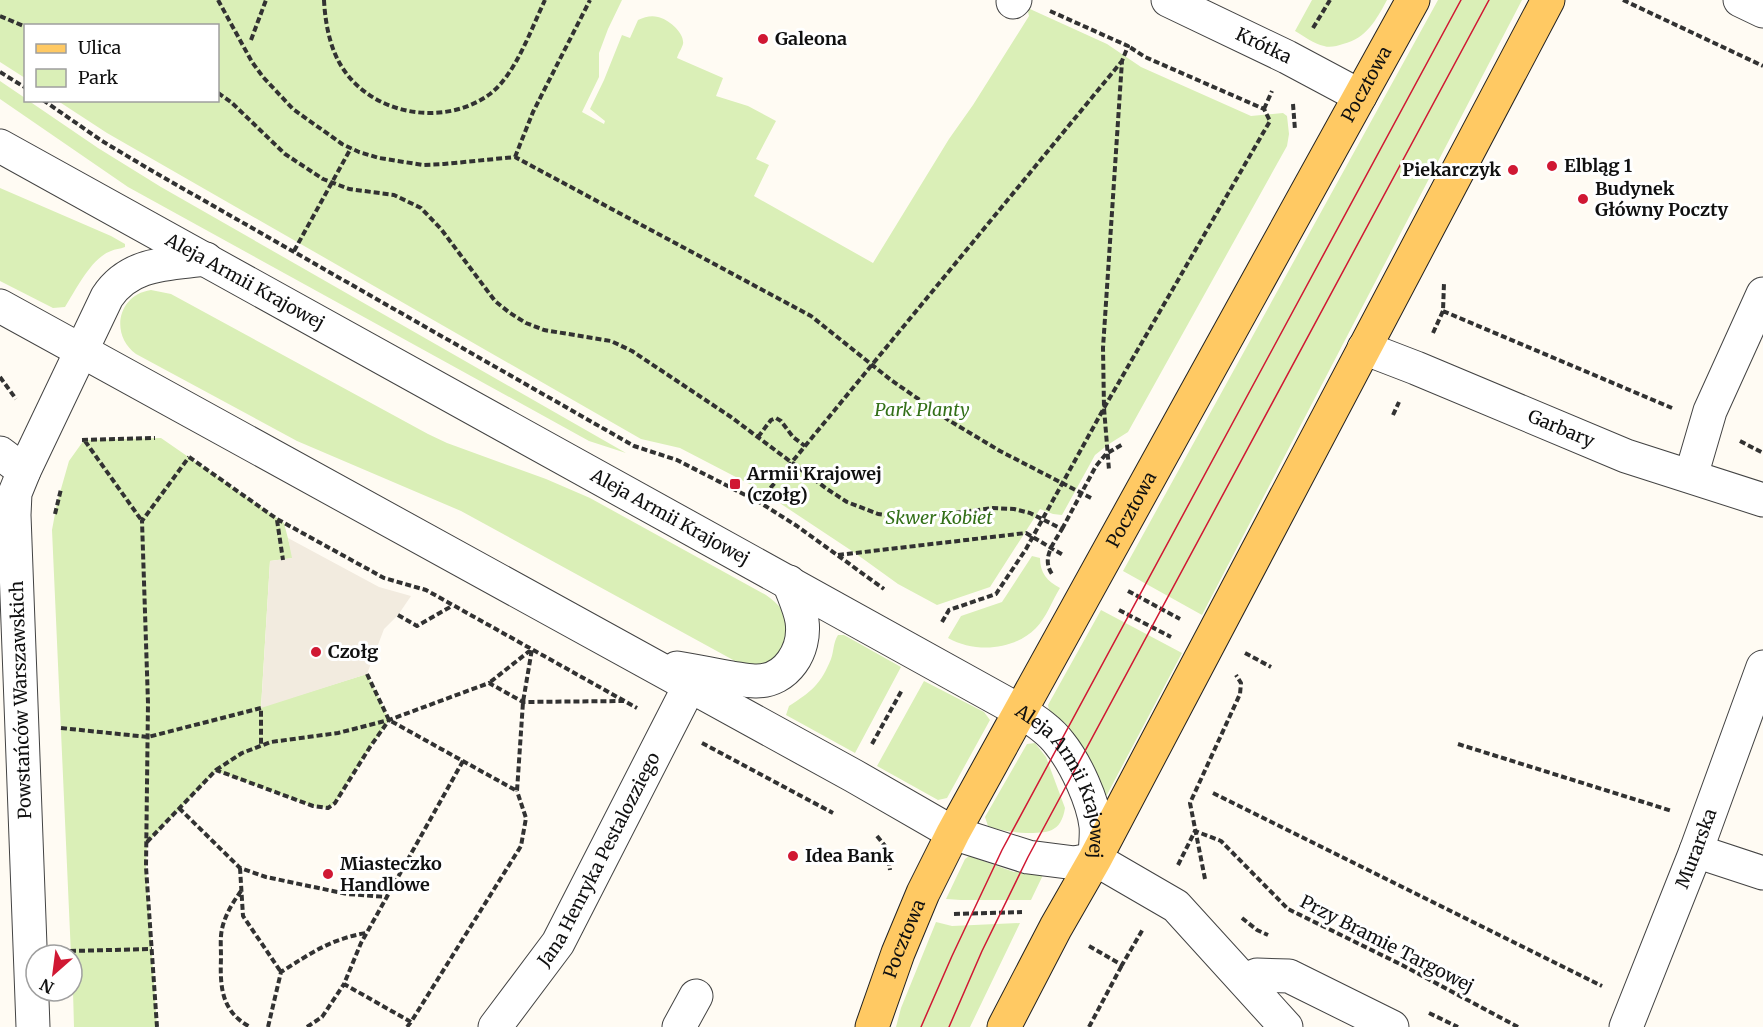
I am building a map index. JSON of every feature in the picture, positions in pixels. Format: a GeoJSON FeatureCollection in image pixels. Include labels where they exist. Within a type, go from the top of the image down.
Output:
{"type":"FeatureCollection","features":[{"type":"Feature","properties":{"kind":"main road","name":"Pocztowa"},"geometry":{"type":"LineString","coordinates":[[872,1027],[898,953],[923,893],[953,833],[1413,0]]}},
{"type":"Feature","properties":{"kind":"main road"},"geometry":{"type":"LineString","coordinates":[[1004,1027],[1548,0]]}},
{"type":"Feature","properties":{"kind":"street","name":"Krótka"},"geometry":{"type":"LineString","coordinates":[[1168,0],[1287,57],[1360,96]]}},
{"type":"Feature","properties":{"kind":"street"},"geometry":{"type":"LineString","coordinates":[[1740,0],[1763,10]]}},
{"type":"Feature","properties":{"kind":"street","name":"Aleja Armii Krajowej"},"geometry":{"type":"LineString","coordinates":[[0,146],[1020,711],[1038,723],[1060,743],[1075,768],[1089,799],[1096,826],[1095,859],[1075,863],[1028,857],[953,833],[690,685],[0,306]]}},
{"type":"Feature","properties":{"kind":"street","name":"Powstańców Warszawskich"},"geometry":{"type":"LineString","coordinates":[[33,1027],[15,493],[12,462],[47,424],[107,297],[115,285],[137,271],[206,259]]}},
{"type":"Feature","properties":{"kind":"street"},"geometry":{"type":"LineString","coordinates":[[1691,476],[1710,411],[1763,294]]}},
{"type":"Feature","properties":{"kind":"street","name":"Garbary"},"geometry":{"type":"LineString","coordinates":[[1364,348],[1427,372],[1626,456],[1763,500]]}},
{"type":"Feature","properties":{"kind":"street"},"geometry":{"type":"LineString","coordinates":[[652,664],[755,681],[768,679],[783,672],[795,660],[802,634],[802,620],[789,582]]}},
{"type":"Feature","properties":{"kind":"street","name":"Jana Henryka Pestalozziego"},"geometry":{"type":"LineString","coordinates":[[495,1027],[558,943],[690,685]]}},
{"type":"Feature","properties":{"kind":"street","name":"Murarska"},"geometry":{"type":"LineString","coordinates":[[1631,1015],[1760,686]]}},
{"type":"Feature","properties":{"kind":"street"},"geometry":{"type":"LineString","coordinates":[[1701,836],[1763,873]]}},
{"type":"Feature","properties":{"kind":"street"},"geometry":{"type":"LineString","coordinates":[[1095,859],[1176,906],[1286,1027]]}},
{"type":"Feature","properties":{"kind":"street"},"geometry":{"type":"LineString","coordinates":[[1245,980],[1257,975],[1288,976],[1392,1027]]}},
{"type":"Feature","properties":{"kind":"street"},"geometry":{"type":"LineString","coordinates":[[679,1027],[696,996]]}},
{"type":"Feature","properties":{"kind":"path"},"geometry":{"type":"LineString","coordinates":[[218,0],[252,62],[267,82],[293,109],[321,130],[351,148],[379,159],[423,165],[515,157],[811,315],[900,386],[965,431],[1098,501]]}},
{"type":"Feature","properties":{"kind":"path"},"geometry":{"type":"LineString","coordinates":[[251,40],[266,0]]}},
{"type":"Feature","properties":{"kind":"path"},"geometry":{"type":"LineString","coordinates":[[324,0],[333,50],[357,86],[369,95],[396,108],[426,113],[460,109],[491,93],[511,70],[545,0]]}},
{"type":"Feature","properties":{"kind":"path"},"geometry":{"type":"LineString","coordinates":[[515,157],[533,112],[590,0]]}},
{"type":"Feature","properties":{"kind":"path"},"geometry":{"type":"LineString","coordinates":[[1623,0],[1763,66]]}},
{"type":"Feature","properties":{"kind":"path"},"geometry":{"type":"LineString","coordinates":[[942,622],[949,610],[996,594],[1033,536],[1104,408],[1270,121],[1264,109],[1145,57],[1128,46],[1049,11]]}},
{"type":"Feature","properties":{"kind":"path"},"geometry":{"type":"LineString","coordinates":[[0,16],[24,26]]}},
{"type":"Feature","properties":{"kind":"path"},"geometry":{"type":"LineString","coordinates":[[759,502],[1122,61],[1128,46]]}},
{"type":"Feature","properties":{"kind":"path"},"geometry":{"type":"LineString","coordinates":[[1108,478],[1103,348],[1122,61]]}},
{"type":"Feature","properties":{"kind":"path"},"geometry":{"type":"LineString","coordinates":[[0,72],[24,87]]}},
{"type":"Feature","properties":{"kind":"path"},"geometry":{"type":"LineString","coordinates":[[219,94],[231,102],[285,154],[331,183],[354,190],[394,195],[421,208],[436,222],[489,293],[510,314],[544,330],[617,343],[642,357],[758,437],[847,502],[878,514],[912,518],[1003,508],[1023,510],[1062,529]]}},
{"type":"Feature","properties":{"kind":"path"},"geometry":{"type":"LineString","coordinates":[[294,251],[351,148]]}},
{"type":"Feature","properties":{"kind":"path"},"geometry":{"type":"LineString","coordinates":[[1443,310],[1674,409]]}},
{"type":"Feature","properties":{"kind":"path"},"geometry":{"type":"LineString","coordinates":[[0,377],[25,411],[84,441],[161,438]]}},
{"type":"Feature","properties":{"kind":"path"},"geometry":{"type":"LineString","coordinates":[[758,437],[771,420],[776,418],[793,437],[805,446]]}},
{"type":"Feature","properties":{"kind":"path"},"geometry":{"type":"LineString","coordinates":[[1733,437],[1763,453]]}},
{"type":"Feature","properties":{"kind":"path"},"geometry":{"type":"LineString","coordinates":[[84,441],[141,521],[148,703],[146,867],[157,1027]]}},
{"type":"Feature","properties":{"kind":"path"},"geometry":{"type":"LineString","coordinates":[[141,521],[189,457],[277,519],[384,578],[426,590],[833,813]]}},
{"type":"Feature","properties":{"kind":"path"},"geometry":{"type":"LineString","coordinates":[[1081,493],[1047,559],[1049,570],[1058,579],[1091,584]]}},
{"type":"Feature","properties":{"kind":"path"},"geometry":{"type":"LineString","coordinates":[[277,519],[283,560]]}},
{"type":"Feature","properties":{"kind":"path"},"geometry":{"type":"LineString","coordinates":[[837,555],[1026,533],[1052,548],[1091,584],[1104,604],[1130,614],[1234,670],[1241,683],[1240,694],[1190,802],[1207,888]]}},
{"type":"Feature","properties":{"kind":"path"},"geometry":{"type":"LineString","coordinates":[[398,615],[417,626],[453,605]]}},
{"type":"Feature","properties":{"kind":"path"},"geometry":{"type":"LineString","coordinates":[[147,843],[216,770],[242,753],[271,742],[338,733],[389,720],[489,683],[532,649]]}},
{"type":"Feature","properties":{"kind":"path"},"geometry":{"type":"LineString","coordinates":[[407,1027],[521,846],[526,818],[517,791],[523,702],[532,649]]}},
{"type":"Feature","properties":{"kind":"path"},"geometry":{"type":"LineString","coordinates":[[367,674],[389,720],[517,791]]}},
{"type":"Feature","properties":{"kind":"path"},"geometry":{"type":"LineString","coordinates":[[489,683],[523,702],[625,701]]}},
{"type":"Feature","properties":{"kind":"path"},"geometry":{"type":"LineString","coordinates":[[60,728],[148,737],[261,708],[261,746]]}},
{"type":"Feature","properties":{"kind":"path"},"geometry":{"type":"LineString","coordinates":[[216,770],[313,806],[328,808],[335,803],[389,720]]}},
{"type":"Feature","properties":{"kind":"path"},"geometry":{"type":"LineString","coordinates":[[1458,744],[1701,836]]}},
{"type":"Feature","properties":{"kind":"path"},"geometry":{"type":"LineString","coordinates":[[307,1027],[322,1017],[344,984],[366,933],[463,761]]}},
{"type":"Feature","properties":{"kind":"path"},"geometry":{"type":"LineString","coordinates":[[1213,793],[1631,1015]]}},
{"type":"Feature","properties":{"kind":"path"},"geometry":{"type":"LineString","coordinates":[[179,808],[240,868],[266,878],[347,894],[387,897]]}},
{"type":"Feature","properties":{"kind":"path","name":"Przy Bramie Targowej"},"geometry":{"type":"LineString","coordinates":[[1196,831],[1221,841],[1288,909],[1402,965],[1518,1027]]}},
{"type":"Feature","properties":{"kind":"path"},"geometry":{"type":"LineString","coordinates":[[240,868],[243,916],[281,972]]}},
{"type":"Feature","properties":{"kind":"path"},"geometry":{"type":"LineString","coordinates":[[241,891],[231,905],[222,929],[221,979],[224,999],[232,1015],[250,1027]]}},
{"type":"Feature","properties":{"kind":"path"},"geometry":{"type":"LineString","coordinates":[[1241,916],[1257,930],[1268,935]]}},
{"type":"Feature","properties":{"kind":"path"},"geometry":{"type":"LineString","coordinates":[[268,1027],[281,972],[322,946],[366,933]]}},
{"type":"Feature","properties":{"kind":"path"},"geometry":{"type":"LineString","coordinates":[[84,951],[152,949]]}},
{"type":"Feature","properties":{"kind":"path"},"geometry":{"type":"LineString","coordinates":[[1089,1027],[1122,965]]}},
{"type":"Feature","properties":{"kind":"path"},"geometry":{"type":"LineString","coordinates":[[344,984],[411,1022]]}},
{"type":"Feature","properties":{"kind":"path"},"geometry":{"type":"LineString","coordinates":[[1426,1012],[1458,1027]]}},
{"type":"Feature","properties":{"kind":"green space","name":"Park Planty"},"geometry":{"type":"Polygon","coordinates":[[[0,0],[622,0],[599,53],[599,77],[582,112],[604,124],[605,121],[590,109],[622,35],[630,38],[638,20],[650,16],[662,18],[679,31],[683,40],[677,58],[723,78],[716,96],[748,106],[776,121],[756,159],[769,165],[754,196],[873,263],[949,139],[1029,16],[1030,9],[1107,44],[1141,67],[1251,116],[1283,113],[1287,116],[1289,134],[1287,146],[1128,432],[1095,455],[1062,515],[1040,509],[990,587],[937,605],[898,584],[757,488],[680,448],[641,439],[107,133],[60,102],[219,102],[219,24],[24,24],[24,77],[0,62],[0,0]]]}},
{"type":"Feature","properties":{"kind":"green space"},"geometry":{"type":"Polygon","coordinates":[[[1312,0],[1387,0],[1365,33],[1351,41],[1329,47],[1317,44],[1295,31],[1312,0]]]}},
{"type":"Feature","properties":{"kind":"green space"},"geometry":{"type":"Polygon","coordinates":[[[1438,0],[1522,0],[1202,615],[1123,571],[1438,0]]]}},
{"type":"Feature","properties":{"kind":"green space"},"geometry":{"type":"Polygon","coordinates":[[[0,81],[24,97],[24,102],[30,102],[161,187],[626,453],[589,441],[128,187],[0,99],[0,81]]]}},
{"type":"Feature","properties":{"kind":"green space"},"geometry":{"type":"Polygon","coordinates":[[[0,188],[111,236],[125,244],[125,247],[111,251],[97,260],[65,307],[53,308],[0,281],[0,188]]]}},
{"type":"Feature","properties":{"kind":"green space"},"geometry":{"type":"Polygon","coordinates":[[[151,290],[171,294],[428,434],[590,498],[766,595],[777,604],[786,619],[787,631],[781,652],[766,664],[754,665],[735,661],[461,511],[297,441],[136,354],[123,337],[120,327],[121,317],[124,307],[131,299],[151,290]]]}},
{"type":"Feature","properties":{"kind":"green space"},"geometry":{"type":"Polygon","coordinates":[[[161,438],[284,523],[293,558],[270,561],[261,707],[367,674],[389,720],[335,803],[328,808],[313,806],[216,771],[147,843],[146,867],[157,1027],[74,1027],[73,1003],[84,1003],[84,943],[70,943],[52,530],[69,461],[84,440],[161,438]]]}},
{"type":"Feature","properties":{"kind":"green space"},"geometry":{"type":"Polygon","coordinates":[[[1032,556],[1040,558],[1045,576],[1060,588],[1036,628],[1027,636],[1016,641],[993,647],[970,646],[948,638],[961,616],[1002,602],[1032,556]]]}},
{"type":"Feature","properties":{"kind":"green space"},"geometry":{"type":"Polygon","coordinates":[[[1101,610],[1182,653],[1107,795],[1103,796],[1087,757],[1065,723],[1049,710],[1048,705],[1101,610]]]}},
{"type":"Feature","properties":{"kind":"green space"},"geometry":{"type":"Polygon","coordinates":[[[838,635],[844,635],[901,667],[855,753],[786,715],[789,706],[809,692],[823,675],[831,659],[838,635]]]}},
{"type":"Feature","properties":{"kind":"green space"},"geometry":{"type":"Polygon","coordinates":[[[924,681],[984,712],[990,720],[947,798],[938,800],[877,766],[924,681]]]}},
{"type":"Feature","properties":{"kind":"green space"},"geometry":{"type":"Polygon","coordinates":[[[1035,743],[1046,757],[1065,808],[1060,822],[1052,830],[1034,833],[1007,831],[988,826],[985,817],[1027,744],[1035,743]]]}},
{"type":"Feature","properties":{"kind":"green space"},"geometry":{"type":"Polygon","coordinates":[[[969,856],[1014,872],[1025,870],[1043,875],[1031,900],[946,899],[965,859],[969,856]]]}},
{"type":"Feature","properties":{"kind":"green space"},"geometry":{"type":"Polygon","coordinates":[[[936,922],[952,926],[1020,923],[970,1027],[896,1027],[901,1008],[936,922]]]}},
{"type":"Feature","properties":{"kind":"shaded area"},"geometry":{"type":"Polygon","coordinates":[[[288,538],[379,587],[411,596],[398,615],[384,629],[367,674],[261,708],[270,561],[292,558],[288,538]]]}},
{"type":"Feature","properties":{"kind":"tram line"},"geometry":{"type":"LineString","coordinates":[[921,1027],[1002,850],[1461,0]]}},
{"type":"Feature","properties":{"kind":"tram line"},"geometry":{"type":"LineString","coordinates":[[949,1027],[982,951],[1028,857],[1489,0]]}},
{"type":"Feature","properties":{"kind":"place","name":"Galeona"},"geometry":{"type":"Point","coordinates":[763,39]}},
{"type":"Feature","properties":{"kind":"place","name":"Elbląg 1"},"geometry":{"type":"Point","coordinates":[1552,166]}},
{"type":"Feature","properties":{"kind":"place","name":"Piekarczyk"},"geometry":{"type":"Point","coordinates":[1513,170]}},
{"type":"Feature","properties":{"kind":"place","name":"Budynek Główny Poczty"},"geometry":{"type":"Point","coordinates":[1583,199]}},
{"type":"Feature","properties":{"kind":"place","name":"Armii Krajowej (czołg)"},"geometry":{"type":"Point","coordinates":[735,484]}},
{"type":"Feature","properties":{"kind":"place","name":"Czołg"},"geometry":{"type":"Point","coordinates":[316,652]}},
{"type":"Feature","properties":{"kind":"place","name":"Idea Bank"},"geometry":{"type":"Point","coordinates":[793,856]}},
{"type":"Feature","properties":{"kind":"place","name":"Miasteczko Handlowe"},"geometry":{"type":"Point","coordinates":[328,874]}},
{"type":"Feature","properties":{"kind":"park label","name":"Skwer Kobiet"},"geometry":{"type":"Point","coordinates":[939,518]}}]}
